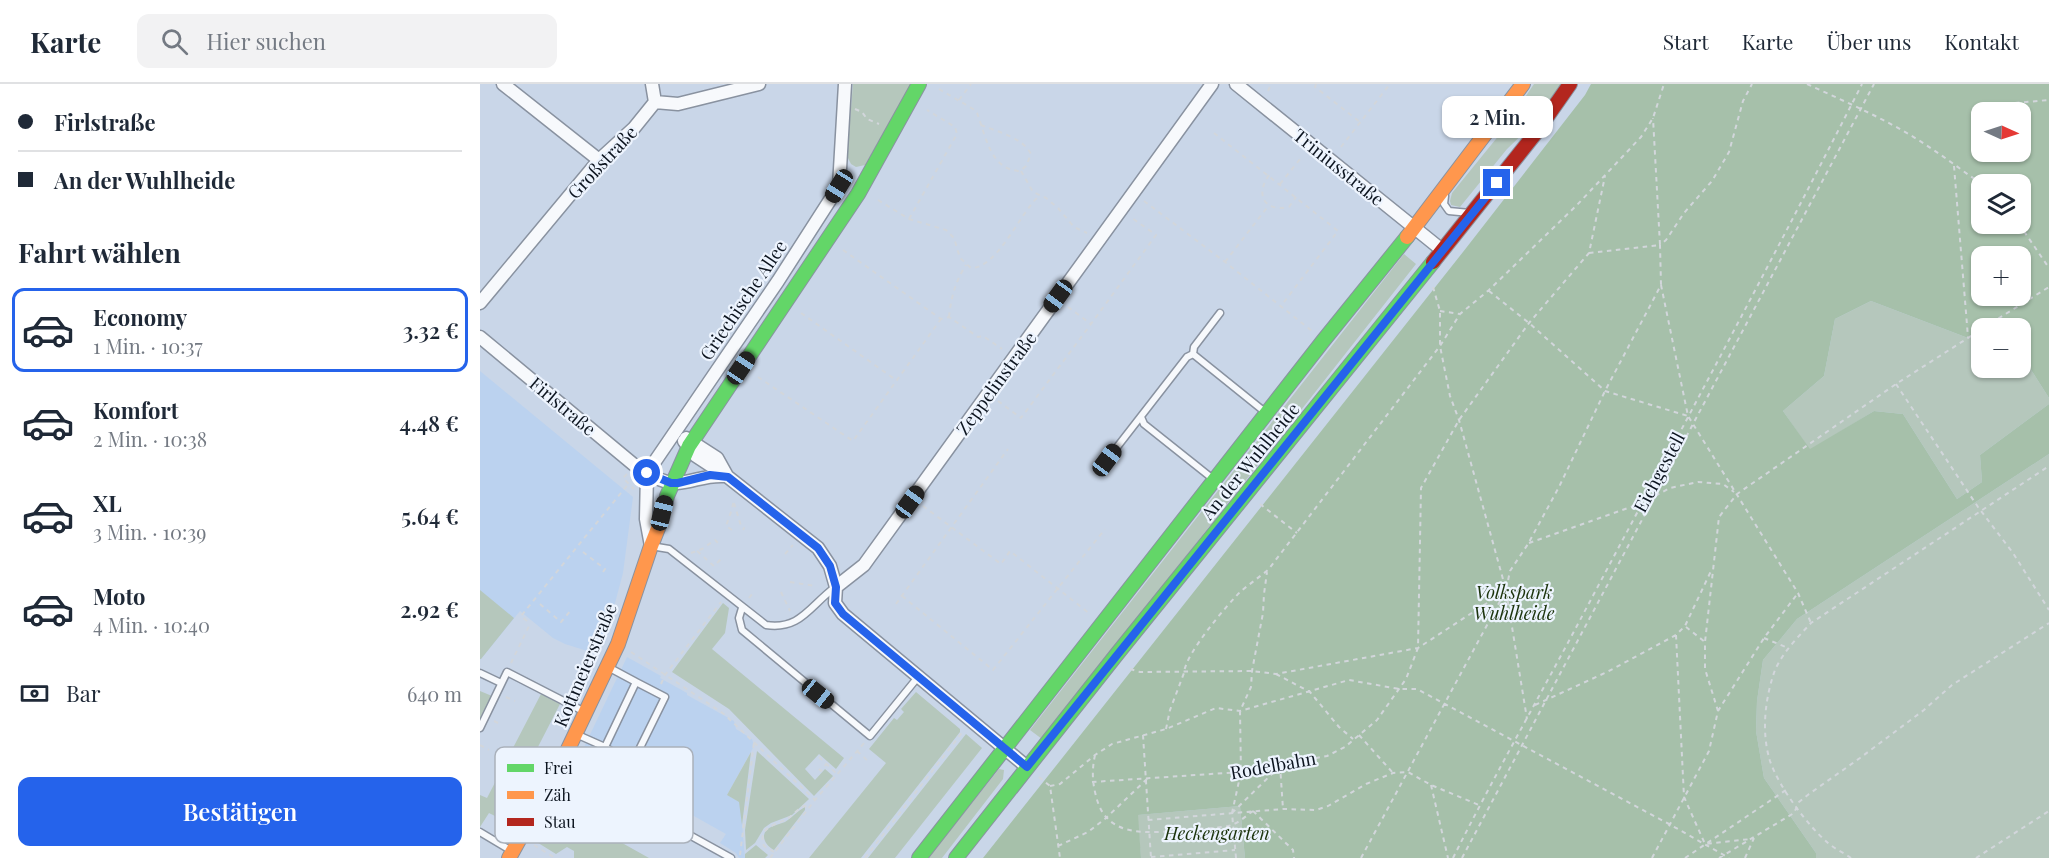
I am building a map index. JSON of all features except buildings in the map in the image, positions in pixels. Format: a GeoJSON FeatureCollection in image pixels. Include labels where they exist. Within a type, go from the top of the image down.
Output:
{"type":"FeatureCollection","features":[{"type":"Feature","properties":{"kind":"main road","name":"Griechische Allee"},"geometry":{"type":"LineString","coordinates":[[691,443],[858,194],[919,84]]}},
{"type":"Feature","properties":{"kind":"main road","name":"An der Wuhlheide"},"geometry":{"type":"LineString","coordinates":[[919,858],[1446,187],[1523,84]]}},
{"type":"Feature","properties":{"kind":"main road","name":"An der Wuhlheide"},"geometry":{"type":"LineString","coordinates":[[956,858],[1473,213],[1535,134],[1569,84]]}},
{"type":"Feature","properties":{"kind":"main road","name":"Kottmeierstraße"},"geometry":{"type":"LineString","coordinates":[[569,747],[618,644],[662,520],[671,483],[691,443]]}},
{"type":"Feature","properties":{"kind":"street"},"geometry":{"type":"LineString","coordinates":[[503,84],[599,160]]}},
{"type":"Feature","properties":{"kind":"street"},"geometry":{"type":"LineString","coordinates":[[652,84],[655,102],[678,104],[759,84]]}},
{"type":"Feature","properties":{"kind":"street","name":"Griechische Allee"},"geometry":{"type":"LineString","coordinates":[[675,433],[839,186],[845,84]]}},
{"type":"Feature","properties":{"kind":"street","name":"Zeppelinstraße"},"geometry":{"type":"LineString","coordinates":[[836,587],[864,565],[1212,84]]}},
{"type":"Feature","properties":{"kind":"street","name":"Triniusstraße"},"geometry":{"type":"LineString","coordinates":[[1236,84],[1442,250]]}},
{"type":"Feature","properties":{"kind":"street","name":"Großstraße"},"geometry":{"type":"LineString","coordinates":[[480,303],[599,160],[634,128],[655,102]]}},
{"type":"Feature","properties":{"kind":"street"},"geometry":{"type":"LineString","coordinates":[[839,186],[858,194]]}},
{"type":"Feature","properties":{"kind":"street","name":"Firlstraße"},"geometry":{"type":"LineString","coordinates":[[480,338],[633,465],[671,483]]}},
{"type":"Feature","properties":{"kind":"street"},"geometry":{"type":"LineString","coordinates":[[647,473],[675,433],[691,443],[696,456],[728,477],[818,548],[830,566],[836,587],[835,603],[843,614],[1027,767]]}},
{"type":"Feature","properties":{"kind":"street","name":"Kottmeierstraße"},"geometry":{"type":"LineString","coordinates":[[647,473],[645,519],[651,546]]}},
{"type":"Feature","properties":{"kind":"street"},"geometry":{"type":"LineString","coordinates":[[671,483],[710,475],[728,477]]}},
{"type":"Feature","properties":{"kind":"lane"},"geometry":{"type":"LineString","coordinates":[[1446,187],[1444,204],[1449,211],[1473,213]]}},
{"type":"Feature","properties":{"kind":"lane"},"geometry":{"type":"LineString","coordinates":[[1107,460],[1187,357],[1192,354],[1194,347],[1220,313]]}},
{"type":"Feature","properties":{"kind":"lane","name":"An der Wuhlheide"},"geometry":{"type":"LineString","coordinates":[[1192,354],[1267,414]]}},
{"type":"Feature","properties":{"kind":"lane","name":"An der Wuhlheide"},"geometry":{"type":"LineString","coordinates":[[1141,417],[1144,424],[1215,481]]}},
{"type":"Feature","properties":{"kind":"lane"},"geometry":{"type":"LineString","coordinates":[[651,546],[669,549],[766,626],[787,626],[796,622],[836,587]]}},
{"type":"Feature","properties":{"kind":"lane"},"geometry":{"type":"LineString","coordinates":[[742,608],[739,618],[741,630],[870,736],[919,676]]}},
{"type":"Feature","properties":{"kind":"lane"},"geometry":{"type":"LineString","coordinates":[[607,667],[664,697],[640,747]]}},
{"type":"Feature","properties":{"kind":"lane"},"geometry":{"type":"LineString","coordinates":[[480,728],[507,672],[586,713]]}},
{"type":"Feature","properties":{"kind":"lane"},"geometry":{"type":"LineString","coordinates":[[480,673],[501,683]]}},
{"type":"Feature","properties":{"kind":"lane"},"geometry":{"type":"LineString","coordinates":[[575,734],[605,747],[636,682]]}},
{"type":"Feature","properties":{"kind":"lane"},"geometry":{"type":"LineString","coordinates":[[480,832],[511,855]]}},
{"type":"Feature","properties":{"kind":"lane"},"geometry":{"type":"LineString","coordinates":[[693,837],[731,858]]}},
{"type":"Feature","properties":{"kind":"path"},"geometry":{"type":"LineString","coordinates":[[958,100],[971,84]]}},
{"type":"Feature","properties":{"kind":"path"},"geometry":{"type":"LineString","coordinates":[[1268,91],[1271,84]]}},
{"type":"Feature","properties":{"kind":"path"},"geometry":{"type":"LineString","coordinates":[[1316,84],[1315,87],[1360,122]]}},
{"type":"Feature","properties":{"kind":"path"},"geometry":{"type":"LineString","coordinates":[[1341,147],[1390,84]]}},
{"type":"Feature","properties":{"kind":"path"},"geometry":{"type":"LineString","coordinates":[[1166,729],[1185,667],[1217,618],[1240,592],[1268,570],[1440,346],[1460,314],[1489,290],[1605,176],[1641,137],[1653,118],[1664,84]]}},
{"type":"Feature","properties":{"kind":"path"},"geometry":{"type":"LineString","coordinates":[[1589,253],[1660,244],[1666,240],[1684,213],[1712,181],[1729,152],[1743,101],[1752,84]]}},
{"type":"Feature","properties":{"kind":"path"},"geometry":{"type":"LineString","coordinates":[[1808,84],[1861,107],[1933,149],[1971,177]]}},
{"type":"Feature","properties":{"kind":"path","name":"Eichgestell"},"geometry":{"type":"LineString","coordinates":[[1453,858],[1862,84]]}},
{"type":"Feature","properties":{"kind":"path"},"geometry":{"type":"LineString","coordinates":[[1462,858],[1874,84]]}},
{"type":"Feature","properties":{"kind":"path"},"geometry":{"type":"LineString","coordinates":[[939,89],[973,109],[996,159],[1009,169],[1020,171]]}},
{"type":"Feature","properties":{"kind":"path"},"geometry":{"type":"LineString","coordinates":[[2026,102],[2049,100]]}},
{"type":"Feature","properties":{"kind":"path"},"geometry":{"type":"LineString","coordinates":[[843,107],[859,110],[867,119],[894,130]]}},
{"type":"Feature","properties":{"kind":"path"},"geometry":{"type":"LineString","coordinates":[[909,219],[957,134],[955,127],[927,111]]}},
{"type":"Feature","properties":{"kind":"path"},"geometry":{"type":"LineString","coordinates":[[1653,118],[1661,285],[1688,416],[1798,593],[1811,623]]}},
{"type":"Feature","properties":{"kind":"path"},"geometry":{"type":"LineString","coordinates":[[981,125],[1005,134],[1029,150],[1030,159],[1020,171]]}},
{"type":"Feature","properties":{"kind":"path"},"geometry":{"type":"LineString","coordinates":[[1215,133],[1338,231],[1281,306]]}},
{"type":"Feature","properties":{"kind":"path"},"geometry":{"type":"LineString","coordinates":[[1280,184],[1301,158]]}},
{"type":"Feature","properties":{"kind":"path"},"geometry":{"type":"LineString","coordinates":[[1954,166],[1968,338]]}},
{"type":"Feature","properties":{"kind":"path"},"geometry":{"type":"LineString","coordinates":[[1020,171],[1029,188],[1058,208],[1074,227],[1087,233]]}},
{"type":"Feature","properties":{"kind":"path"},"geometry":{"type":"LineString","coordinates":[[1269,175],[1262,185],[1264,200],[1269,206],[1275,209],[1289,207],[1296,197]]}},
{"type":"Feature","properties":{"kind":"path"},"geometry":{"type":"LineString","coordinates":[[1418,648],[1420,488],[1459,420],[1529,323],[1589,253],[1605,176]]}},
{"type":"Feature","properties":{"kind":"path"},"geometry":{"type":"LineString","coordinates":[[878,200],[909,219],[946,230],[954,238],[960,258],[971,268],[977,268],[991,259],[1039,196]]}},
{"type":"Feature","properties":{"kind":"path"},"geometry":{"type":"LineString","coordinates":[[1144,201],[1312,331]]}},
{"type":"Feature","properties":{"kind":"path"},"geometry":{"type":"LineString","coordinates":[[1225,262],[1269,206]]}},
{"type":"Feature","properties":{"kind":"path"},"geometry":{"type":"LineString","coordinates":[[998,401],[1021,418],[1091,324],[1156,235],[1132,218]]}},
{"type":"Feature","properties":{"kind":"path"},"geometry":{"type":"LineString","coordinates":[[2026,234],[2049,268]]}},
{"type":"Feature","properties":{"kind":"path"},"geometry":{"type":"LineString","coordinates":[[843,250],[941,319]]}},
{"type":"Feature","properties":{"kind":"path"},"geometry":{"type":"LineString","coordinates":[[949,317],[952,294],[957,279],[966,265]]}},
{"type":"Feature","properties":{"kind":"path"},"geometry":{"type":"LineString","coordinates":[[1360,858],[1506,590],[1510,571],[1528,544],[1559,487],[1605,391],[1661,285]]}},
{"type":"Feature","properties":{"kind":"path"},"geometry":{"type":"LineString","coordinates":[[1433,286],[1440,311],[1440,346],[1450,396],[1459,420],[1506,590],[1527,719]]}},
{"type":"Feature","properties":{"kind":"path"},"geometry":{"type":"LineString","coordinates":[[2000,318],[2049,287]]}},
{"type":"Feature","properties":{"kind":"path"},"geometry":{"type":"LineString","coordinates":[[1489,290],[1605,391],[1688,416]]}},
{"type":"Feature","properties":{"kind":"path"},"geometry":{"type":"LineString","coordinates":[[1068,307],[1091,324]]}},
{"type":"Feature","properties":{"kind":"path"},"geometry":{"type":"LineString","coordinates":[[1440,311],[1460,314]]}},
{"type":"Feature","properties":{"kind":"path"},"geometry":{"type":"LineString","coordinates":[[801,313],[896,380]]}},
{"type":"Feature","properties":{"kind":"path"},"geometry":{"type":"LineString","coordinates":[[758,377],[853,441],[941,319],[949,317],[978,337],[983,336],[1002,349]]}},
{"type":"Feature","properties":{"kind":"path"},"geometry":{"type":"LineString","coordinates":[[1718,711],[1705,669],[1705,642],[1719,517],[1737,494],[1896,384],[1971,336]]}},
{"type":"Feature","properties":{"kind":"path"},"geometry":{"type":"LineString","coordinates":[[1896,384],[1981,511],[2013,553],[2049,610]]}},
{"type":"Feature","properties":{"kind":"path"},"geometry":{"type":"LineString","coordinates":[[896,604],[1008,449]]}},
{"type":"Feature","properties":{"kind":"path"},"geometry":{"type":"LineString","coordinates":[[1851,858],[1828,843],[1796,808],[1771,761],[1766,737],[1767,700],[1776,669],[1788,648],[1811,623],[2049,466]]}},
{"type":"Feature","properties":{"kind":"path"},"geometry":{"type":"LineString","coordinates":[[629,471],[623,478],[636,494]]}},
{"type":"Feature","properties":{"kind":"path"},"geometry":{"type":"LineString","coordinates":[[1528,544],[1642,503],[1670,488],[1698,482],[1723,484],[1737,494]]}},
{"type":"Feature","properties":{"kind":"path"},"geometry":{"type":"LineString","coordinates":[[509,668],[528,622],[521,616],[629,483]]}},
{"type":"Feature","properties":{"kind":"path"},"geometry":{"type":"LineString","coordinates":[[734,496],[743,530]]}},
{"type":"Feature","properties":{"kind":"path"},"geometry":{"type":"LineString","coordinates":[[732,530],[726,526],[734,502]]}},
{"type":"Feature","properties":{"kind":"path"},"geometry":{"type":"LineString","coordinates":[[1260,504],[1297,532]]}},
{"type":"Feature","properties":{"kind":"path"},"geometry":{"type":"LineString","coordinates":[[923,506],[1001,564],[1010,551],[1090,614]]}},
{"type":"Feature","properties":{"kind":"path"},"geometry":{"type":"LineString","coordinates":[[902,596],[993,670],[1105,529]]}},
{"type":"Feature","properties":{"kind":"path"},"geometry":{"type":"LineString","coordinates":[[685,555],[715,540],[720,545]]}},
{"type":"Feature","properties":{"kind":"path"},"geometry":{"type":"LineString","coordinates":[[785,554],[793,545]]}},
{"type":"Feature","properties":{"kind":"path"},"geometry":{"type":"LineString","coordinates":[[697,551],[714,566],[723,557]]}},
{"type":"Feature","properties":{"kind":"path"},"geometry":{"type":"LineString","coordinates":[[583,552],[605,569],[603,572]]}},
{"type":"Feature","properties":{"kind":"path"},"geometry":{"type":"LineString","coordinates":[[1535,705],[1607,672],[1676,635],[1685,626],[1713,568]]}},
{"type":"Feature","properties":{"kind":"path"},"geometry":{"type":"LineString","coordinates":[[1236,858],[1232,813],[1240,772],[1240,711],[1251,687],[1268,570]]}},
{"type":"Feature","properties":{"kind":"path"},"geometry":{"type":"LineString","coordinates":[[790,582],[815,586]]}},
{"type":"Feature","properties":{"kind":"path"},"geometry":{"type":"LineString","coordinates":[[1130,669],[1140,672],[1252,671],[1276,674],[1418,648],[1506,590]]}},
{"type":"Feature","properties":{"kind":"path"},"geometry":{"type":"LineString","coordinates":[[781,592],[793,617]]}},
{"type":"Feature","properties":{"kind":"path"},"geometry":{"type":"LineString","coordinates":[[1652,858],[1709,751],[1718,711],[1764,638],[1798,593]]}},
{"type":"Feature","properties":{"kind":"path"},"geometry":{"type":"LineString","coordinates":[[665,675],[723,600]]}},
{"type":"Feature","properties":{"kind":"path"},"geometry":{"type":"LineString","coordinates":[[540,604],[561,622],[572,609]]}},
{"type":"Feature","properties":{"kind":"path"},"geometry":{"type":"LineString","coordinates":[[1719,858],[1794,813],[1799,802],[1915,717],[1952,685],[2049,623]]}},
{"type":"Feature","properties":{"kind":"path"},"geometry":{"type":"LineString","coordinates":[[1685,626],[1705,642]]}},
{"type":"Feature","properties":{"kind":"path"},"geometry":{"type":"LineString","coordinates":[[1676,635],[1684,797],[1705,844]]}},
{"type":"Feature","properties":{"kind":"path"},"geometry":{"type":"LineString","coordinates":[[1764,638],[1788,648]]}},
{"type":"Feature","properties":{"kind":"path"},"geometry":{"type":"LineString","coordinates":[[618,644],[724,714],[815,800]]}},
{"type":"Feature","properties":{"kind":"path","name":"Rodelbahn"},"geometry":{"type":"LineString","coordinates":[[1092,782],[1240,772],[1327,756],[1353,740],[1377,720],[1406,679],[1418,648]]}},
{"type":"Feature","properties":{"kind":"path"},"geometry":{"type":"LineString","coordinates":[[1276,674],[1310,692],[1353,740]]}},
{"type":"Feature","properties":{"kind":"path"},"geometry":{"type":"LineString","coordinates":[[1060,858],[1050,786],[1060,784],[1095,754],[1112,744],[1166,729],[1216,708],[1240,711],[1349,680],[1399,689],[1417,689],[1515,740],[1729,858]]}},
{"type":"Feature","properties":{"kind":"path"},"geometry":{"type":"LineString","coordinates":[[865,858],[964,730]]}},
{"type":"Feature","properties":{"kind":"path"},"geometry":{"type":"LineString","coordinates":[[1143,735],[1151,858],[1235,850]]}},
{"type":"Feature","properties":{"kind":"path"},"geometry":{"type":"LineString","coordinates":[[1359,735],[1393,773]]}},
{"type":"Feature","properties":{"kind":"path"},"geometry":{"type":"LineString","coordinates":[[770,858],[809,807],[870,736]]}},
{"type":"Feature","properties":{"kind":"path"},"geometry":{"type":"LineString","coordinates":[[740,858],[754,742]]}},
{"type":"Feature","properties":{"kind":"path"},"geometry":{"type":"LineString","coordinates":[[480,745],[489,750]]}},
{"type":"Feature","properties":{"kind":"path"},"geometry":{"type":"LineString","coordinates":[[857,751],[869,762]]}},
{"type":"Feature","properties":{"kind":"path"},"geometry":{"type":"LineString","coordinates":[[1095,754],[1092,782],[1101,812],[1106,819],[1118,827],[1149,833],[1233,825],[1253,811]]}},
{"type":"Feature","properties":{"kind":"path"},"geometry":{"type":"LineString","coordinates":[[819,757],[837,774]]}},
{"type":"Feature","properties":{"kind":"path"},"geometry":{"type":"LineString","coordinates":[[819,769],[820,771],[826,764]]}},
{"type":"Feature","properties":{"kind":"path"},"geometry":{"type":"LineString","coordinates":[[1232,813],[1280,765]]}},
{"type":"Feature","properties":{"kind":"path"},"geometry":{"type":"LineString","coordinates":[[1280,765],[1283,809]]}},
{"type":"Feature","properties":{"kind":"path"},"geometry":{"type":"LineString","coordinates":[[1148,820],[1283,809],[1316,810],[1328,806],[1366,784],[1393,773],[1408,772],[1431,785],[1479,805]]}},
{"type":"Feature","properties":{"kind":"path"},"geometry":{"type":"LineString","coordinates":[[1058,846],[1088,832],[1106,819],[1147,779]]}},
{"type":"Feature","properties":{"kind":"path"},"geometry":{"type":"LineString","coordinates":[[1431,785],[1448,858]]}},
{"type":"Feature","properties":{"kind":"path"},"geometry":{"type":"LineString","coordinates":[[1685,858],[1786,790]]}},
{"type":"Feature","properties":{"kind":"path"},"geometry":{"type":"LineString","coordinates":[[774,852],[764,846],[763,833],[772,825],[786,820],[800,808],[809,807]]}},
{"type":"Feature","properties":{"kind":"path"},"geometry":{"type":"LineString","coordinates":[[1253,811],[1293,850],[1294,858]]}},
{"type":"Feature","properties":{"kind":"path"},"geometry":{"type":"LineString","coordinates":[[1979,857],[2049,811]]}},
{"type":"Feature","properties":{"kind":"path"},"geometry":{"type":"LineString","coordinates":[[1705,844],[1754,838]]}},
{"type":"Feature","properties":{"kind":"path"},"geometry":{"type":"LineString","coordinates":[[1745,858],[1754,838]]}},
{"type":"Feature","properties":{"kind":"path"},"geometry":{"type":"LineString","coordinates":[[530,843],[555,858]]}},
{"type":"Feature","properties":{"kind":"shaded area"},"geometry":{"type":"Polygon","coordinates":[[[480,371],[633,497],[623,573],[597,654],[553,638],[520,611],[480,660],[480,371]]]}},
{"type":"Feature","properties":{"kind":"shaded area"},"geometry":{"type":"Polygon","coordinates":[[[627,657],[661,676],[660,678],[687,695],[734,721],[736,729],[752,739],[754,746],[727,795],[740,802],[745,858],[739,858],[736,853],[720,843],[726,834],[693,816],[693,747],[584,747],[627,657]]]}},
{"type":"Feature","properties":{"kind":"green space"},"geometry":{"type":"Polygon","coordinates":[[[853,84],[912,84],[865,165],[856,167],[851,164],[847,156],[853,84]]]}},
{"type":"Feature","properties":{"kind":"green space"},"geometry":{"type":"Polygon","coordinates":[[[1534,84],[1563,84],[1537,120],[1507,149],[1460,207],[1451,205],[1452,193],[1500,134],[1534,84]]]}},
{"type":"Feature","properties":{"kind":"green space","name":"Volkspark Wuhlheide"},"geometry":{"type":"Polygon","coordinates":[[[1591,84],[2049,84],[2049,398],[2031,370],[2031,318],[1971,318],[1971,336],[1968,338],[1871,301],[1835,319],[1824,376],[1783,411],[1810,449],[1874,411],[1903,414],[1957,499],[1982,482],[1980,455],[2049,404],[2049,454],[1797,619],[1763,660],[1757,701],[1756,731],[1764,778],[1816,853],[1816,858],[1245,858],[1240,806],[1138,815],[1141,858],[983,858],[1585,95],[1591,84]]]}},
{"type":"Feature","properties":{"kind":"green space"},"geometry":{"type":"Polygon","coordinates":[[[1404,254],[1416,264],[1042,739],[1030,730],[1404,254]]]}},
{"type":"Feature","properties":{"kind":"green space"},"geometry":{"type":"Polygon","coordinates":[[[1871,301],[1968,338],[1971,336],[1971,378],[2031,378],[2031,370],[2049,398],[2049,404],[1980,455],[1982,482],[1957,499],[1903,414],[1874,411],[1810,450],[1783,411],[1824,376],[1835,319],[1871,301]]]}},
{"type":"Feature","properties":{"kind":"green space"},"geometry":{"type":"Polygon","coordinates":[[[2049,454],[2049,858],[1816,858],[1816,853],[1764,778],[1756,731],[1757,701],[1763,660],[1797,619],[2049,454]]]}},
{"type":"Feature","properties":{"kind":"green space"},"geometry":{"type":"Polygon","coordinates":[[[480,590],[514,618],[481,659],[480,659],[480,590]]]}},
{"type":"Feature","properties":{"kind":"green space"},"geometry":{"type":"Polygon","coordinates":[[[723,603],[729,608],[725,633],[712,649],[844,758],[836,769],[819,754],[805,769],[815,780],[825,769],[833,776],[814,796],[729,709],[672,672],[723,603]]]}},
{"type":"Feature","properties":{"kind":"green space"},"geometry":{"type":"Polygon","coordinates":[[[480,691],[492,696],[480,719],[480,691]]]}},
{"type":"Feature","properties":{"kind":"green space"},"geometry":{"type":"Polygon","coordinates":[[[916,692],[960,729],[960,732],[861,858],[809,858],[886,763],[869,749],[894,718],[897,720],[904,712],[901,709],[916,692]]]}},
{"type":"Feature","properties":{"kind":"green space"},"geometry":{"type":"Polygon","coordinates":[[[541,694],[560,704],[538,747],[513,747],[541,694]]]}},
{"type":"Feature","properties":{"kind":"green space"},"geometry":{"type":"Polygon","coordinates":[[[966,734],[982,748],[895,858],[868,858],[966,734]]]}},
{"type":"Feature","properties":{"kind":"green space"},"geometry":{"type":"Polygon","coordinates":[[[757,751],[809,799],[792,815],[764,828],[755,843],[746,850],[745,830],[757,751]]]}},
{"type":"Feature","properties":{"kind":"green space"},"geometry":{"type":"Polygon","coordinates":[[[751,752],[742,825],[739,802],[727,795],[751,752]]]}},
{"type":"Feature","properties":{"kind":"green space"},"geometry":{"type":"Polygon","coordinates":[[[999,769],[1004,770],[1003,779],[942,858],[928,858],[999,769]]]}},
{"type":"Feature","properties":{"kind":"green space"},"geometry":{"type":"Polygon","coordinates":[[[495,783],[495,816],[489,813],[480,827],[480,795],[487,798],[495,783]]]}},
{"type":"Feature","properties":{"kind":"green space","name":"Heckengarten"},"geometry":{"type":"Polygon","coordinates":[[[1240,806],[1245,858],[1141,858],[1137,815],[1240,806]]]}},
{"type":"Feature","properties":{"kind":"green space"},"geometry":{"type":"Polygon","coordinates":[[[805,807],[774,850],[771,848],[765,842],[765,832],[785,822],[805,807]]]}},
{"type":"Feature","properties":{"kind":"green space"},"geometry":{"type":"Polygon","coordinates":[[[538,843],[622,843],[649,858],[574,858],[574,851],[567,847],[556,854],[538,843]]]}},
{"type":"Feature","properties":{"kind":"green space"},"geometry":{"type":"Polygon","coordinates":[[[756,845],[768,855],[765,858],[745,858],[745,854],[756,845]]]}},
{"type":"Feature","properties":{"kind":"traffic: fast"},"geometry":{"type":"LineString","coordinates":[[662,518],[667,496],[689,446],[858,194],[919,84]]}},
{"type":"Feature","properties":{"kind":"traffic: fast"},"geometry":{"type":"LineString","coordinates":[[919,858],[1407,237]]}},
{"type":"Feature","properties":{"kind":"traffic: fast"},"geometry":{"type":"LineString","coordinates":[[956,858],[1433,262]]}},
{"type":"Feature","properties":{"kind":"traffic: slow"},"geometry":{"type":"LineString","coordinates":[[1407,237],[1523,84]]}},
{"type":"Feature","properties":{"kind":"traffic: slow"},"geometry":{"type":"LineString","coordinates":[[569,747],[618,644],[662,518]]}},
{"type":"Feature","properties":{"kind":"traffic: slow"},"geometry":{"type":"LineString","coordinates":[[509,858],[517,843]]}},
{"type":"Feature","properties":{"kind":"traffic: jam"},"geometry":{"type":"LineString","coordinates":[[1433,262],[1535,134],[1570,84]]}},
{"type":"Feature","properties":{"kind":"route"},"geometry":{"type":"LineString","coordinates":[[647,473],[671,483],[710,475],[728,477],[818,548],[830,566],[836,587],[835,603],[843,614],[1027,767],[1497,183]]}}]}
